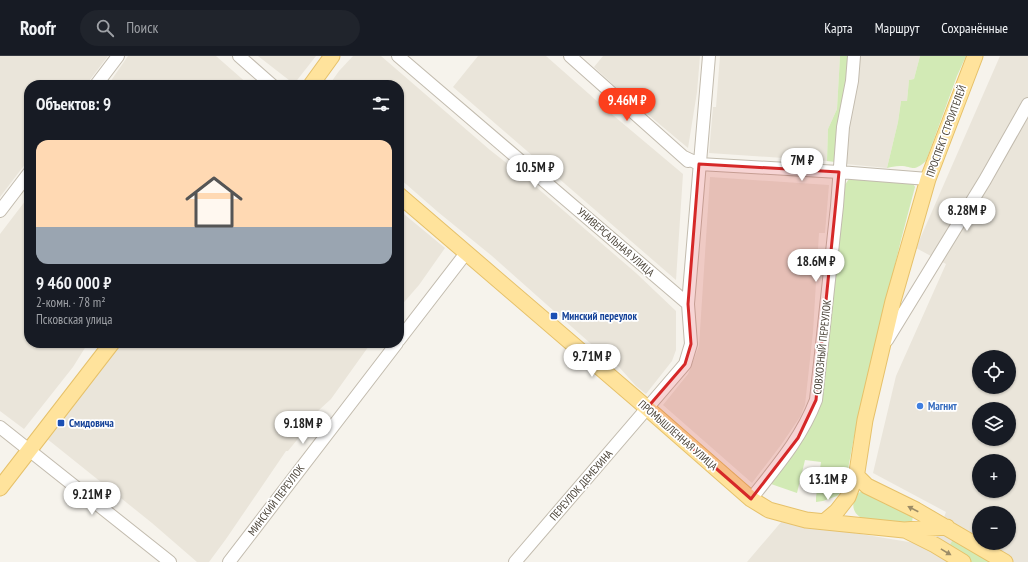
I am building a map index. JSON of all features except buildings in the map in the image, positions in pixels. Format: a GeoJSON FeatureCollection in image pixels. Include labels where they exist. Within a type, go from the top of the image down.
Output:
{"type":"FeatureCollection","features":[{"type":"Feature","properties":{"kind":"main road"},"geometry":{"type":"LineString","coordinates":[[315,80],[332,56]]}},
{"type":"Feature","properties":{"kind":"main road","name":"ПРОСПЕКТ СТРОИТЕЛЕЙ"},"geometry":{"type":"LineString","coordinates":[[824,522],[837,511],[848,497],[856,475],[865,420],[893,301],[928,179],[975,56]]}},
{"type":"Feature","properties":{"kind":"main road","name":"ПРОМЫШЛЕННАЯ УЛИЦА"},"geometry":{"type":"LineString","coordinates":[[404,199],[648,408],[751,499],[769,510],[806,520],[904,530]]}},
{"type":"Feature","properties":{"kind":"main road"},"geometry":{"type":"LineString","coordinates":[[0,488],[108,348]]}},
{"type":"Feature","properties":{"kind":"main road"},"geometry":{"type":"LineString","coordinates":[[856,475],[867,486],[916,510],[1005,562]]}},
{"type":"Feature","properties":{"kind":"main road"},"geometry":{"type":"LineString","coordinates":[[904,530],[947,528]]}},
{"type":"Feature","properties":{"kind":"main road"},"geometry":{"type":"LineString","coordinates":[[904,530],[935,545],[963,562]]}},
{"type":"Feature","properties":{"kind":"street"},"geometry":{"type":"LineString","coordinates":[[100,80],[118,56]]}},
{"type":"Feature","properties":{"kind":"street"},"geometry":{"type":"LineString","coordinates":[[239,56],[266,80]]}},
{"type":"Feature","properties":{"kind":"street","name":"УНИВЕРСАЛЬНАЯ УЛИЦА"},"geometry":{"type":"LineString","coordinates":[[398,56],[688,304]]}},
{"type":"Feature","properties":{"kind":"street"},"geometry":{"type":"LineString","coordinates":[[570,56],[684,157],[699,168],[839,172],[928,179]]}},
{"type":"Feature","properties":{"kind":"street"},"geometry":{"type":"LineString","coordinates":[[584,69],[585,56]]}},
{"type":"Feature","properties":{"kind":"street"},"geometry":{"type":"LineString","coordinates":[[648,408],[685,364],[691,344],[688,304],[709,56]]}},
{"type":"Feature","properties":{"kind":"street","name":"СОВХОЗНЫЙ ПЕРЕУЛОК"},"geometry":{"type":"LineString","coordinates":[[751,499],[798,438],[809,418],[816,400],[843,127],[852,81],[854,56]]}},
{"type":"Feature","properties":{"kind":"street","name":"ПРОСПЕКТ СТРОИТЕЛЕЙ"},"geometry":{"type":"LineString","coordinates":[[883,346],[985,180],[1028,104]]}},
{"type":"Feature","properties":{"kind":"street"},"geometry":{"type":"LineString","coordinates":[[0,211],[24,180]]}},
{"type":"Feature","properties":{"kind":"street"},"geometry":{"type":"LineString","coordinates":[[404,334],[466,253]]}},
{"type":"Feature","properties":{"kind":"street","name":"МИНСКИЙ ПЕРЕУЛОК"},"geometry":{"type":"LineString","coordinates":[[229,562],[393,348]]}},
{"type":"Feature","properties":{"kind":"street","name":"ПЕРЕУЛОК ДЕМЕХИНА"},"geometry":{"type":"LineString","coordinates":[[515,562],[648,408]]}},
{"type":"Feature","properties":{"kind":"street"},"geometry":{"type":"LineString","coordinates":[[0,427],[170,562]]}},
{"type":"Feature","properties":{"kind":"highlighted area"},"geometry":{"type":"Polygon","coordinates":[[[699,164],[839,172],[816,400],[798,438],[751,499],[647,408],[685,364],[691,344],[688,304],[699,164]]]}},
{"type":"Feature","properties":{"kind":"shaded area"},"geometry":{"type":"Polygon","coordinates":[[[0,56],[108,56],[90,80],[24,80],[24,166],[0,197],[0,56]]]}},
{"type":"Feature","properties":{"kind":"shaded area"},"geometry":{"type":"Polygon","coordinates":[[[128,56],[216,56],[243,80],[111,80],[128,56]]]}},
{"type":"Feature","properties":{"kind":"shaded area"},"geometry":{"type":"Polygon","coordinates":[[[258,56],[316,56],[297,80],[289,80],[258,56]]]}},
{"type":"Feature","properties":{"kind":"shaded area"},"geometry":{"type":"Polygon","coordinates":[[[353,56],[381,56],[636,273],[676,311],[676,350],[672,361],[646,394],[636,386],[619,367],[492,256],[404,182],[404,80],[333,80],[353,56]]]}},
{"type":"Feature","properties":{"kind":"shaded area"},"geometry":{"type":"Polygon","coordinates":[[[478,56],[546,56],[683,174],[676,280],[453,87],[478,56]]]}},
{"type":"Feature","properties":{"kind":"shaded area"},"geometry":{"type":"Polygon","coordinates":[[[603,56],[700,56],[697,92],[688,148],[620,91],[594,67],[603,56]]]}},
{"type":"Feature","properties":{"kind":"shaded area"},"geometry":{"type":"Polygon","coordinates":[[[720,56],[840,56],[837,109],[828,129],[827,161],[709,153],[713,107],[716,107],[720,56]]]}},
{"type":"Feature","properties":{"kind":"shaded area"},"geometry":{"type":"Polygon","coordinates":[[[856,56],[920,56],[914,79],[909,80],[907,101],[901,101],[898,122],[887,168],[845,164],[856,56]]]}},
{"type":"Feature","properties":{"kind":"shaded area"},"geometry":{"type":"Polygon","coordinates":[[[1000,56],[1028,56],[1028,562],[747,562],[782,521],[933,546],[946,512],[873,473],[896,376],[946,264],[916,248],[1000,56]]]}},
{"type":"Feature","properties":{"kind":"shaded area"},"geometry":{"type":"Polygon","coordinates":[[[710,177],[829,185],[825,233],[819,233],[813,332],[805,405],[800,417],[781,445],[752,483],[663,405],[688,374],[699,346],[710,177]]]}},
{"type":"Feature","properties":{"kind":"shaded area"},"geometry":{"type":"Polygon","coordinates":[[[24,203],[24,348],[85,348],[73,367],[24,429],[0,411],[0,234],[24,203]]]}},
{"type":"Feature","properties":{"kind":"shaded area"},"geometry":{"type":"Polygon","coordinates":[[[404,214],[445,248],[419,285],[404,302],[404,214]]]}},
{"type":"Feature","properties":{"kind":"shaded area"},"geometry":{"type":"Polygon","coordinates":[[[118,348],[367,348],[331,399],[319,410],[305,430],[288,451],[286,451],[209,562],[197,562],[152,523],[46,438],[87,384],[118,348]]]}},
{"type":"Feature","properties":{"kind":"green space"},"geometry":{"type":"Polygon","coordinates":[[[840,56],[851,56],[835,162],[827,161],[828,129],[837,109],[840,56]]]}},
{"type":"Feature","properties":{"kind":"green space"},"geometry":{"type":"Polygon","coordinates":[[[920,56],[966,56],[957,76],[926,161],[915,168],[895,166],[887,168],[898,122],[901,101],[907,101],[909,80],[914,79],[920,56]]]}},
{"type":"Feature","properties":{"kind":"green space"},"geometry":{"type":"Polygon","coordinates":[[[849,179],[913,183],[915,187],[854,437],[843,490],[837,496],[816,502],[821,462],[805,460],[797,493],[771,484],[773,477],[813,420],[844,186],[849,179]]]}},
{"type":"Feature","properties":{"kind":"green space"},"geometry":{"type":"Polygon","coordinates":[[[864,490],[913,516],[912,522],[907,524],[860,517],[855,512],[853,503],[856,495],[864,490]]]}},
{"type":"Feature","properties":{"kind":"green space"},"geometry":{"type":"Polygon","coordinates":[[[954,538],[993,562],[971,562],[948,548],[954,538]]]}},
{"type":"Feature","properties":{"kind":"place","name":"Минский переулок"},"geometry":{"type":"Point","coordinates":[554,316]}},
{"type":"Feature","properties":{"kind":"place","name":"Магнит"},"geometry":{"type":"Point","coordinates":[920,406]}},
{"type":"Feature","properties":{"kind":"place","name":"Смидовича"},"geometry":{"type":"Point","coordinates":[61,423]}}]}
